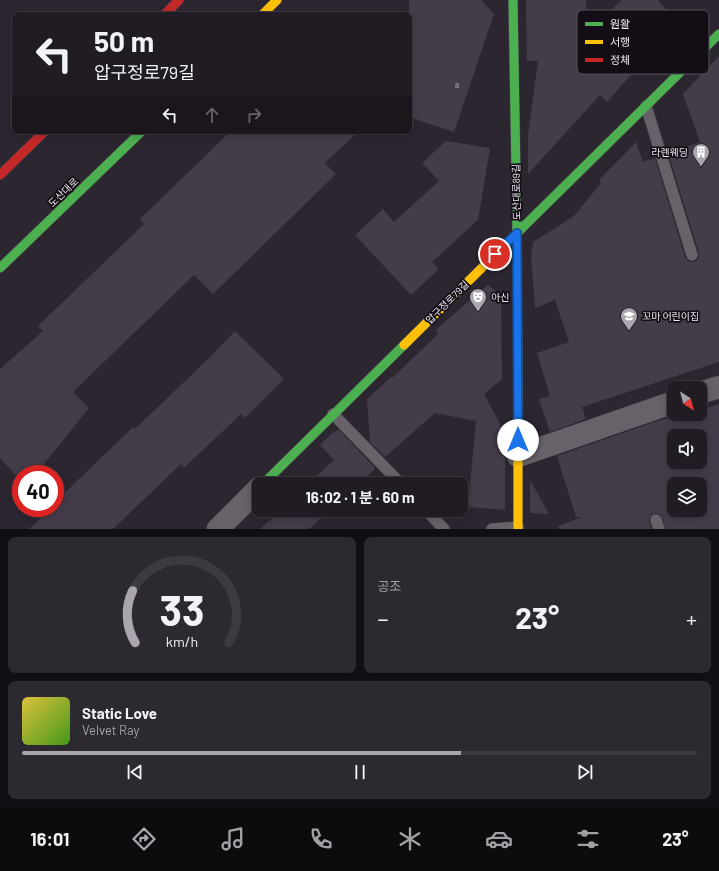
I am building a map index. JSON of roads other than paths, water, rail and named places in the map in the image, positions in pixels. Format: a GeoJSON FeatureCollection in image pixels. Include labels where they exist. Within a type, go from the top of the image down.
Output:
{"type":"FeatureCollection","features":[{"type":"Feature","properties":{"kind":"street"},"geometry":{"type":"LineString","coordinates":[[167,12],[179,0]]}},
{"type":"Feature","properties":{"kind":"street"},"geometry":{"type":"LineString","coordinates":[[265,12],[277,0]]}},
{"type":"Feature","properties":{"kind":"street","name":"도산대로89길"},"geometry":{"type":"LineString","coordinates":[[513,0],[517,233],[518,528]]}},
{"type":"Feature","properties":{"kind":"street","name":"압구정로79길"},"geometry":{"type":"LineString","coordinates":[[709,44],[719,34]]}},
{"type":"Feature","properties":{"kind":"street","name":"압구정로79길"},"geometry":{"type":"LineString","coordinates":[[270,477],[678,74]]}},
{"type":"Feature","properties":{"kind":"street"},"geometry":{"type":"LineString","coordinates":[[0,175],[42,134]]}},
{"type":"Feature","properties":{"kind":"street","name":"도산대로"},"geometry":{"type":"LineString","coordinates":[[0,268],[139,134]]}},
{"type":"Feature","properties":{"kind":"street"},"geometry":{"type":"LineString","coordinates":[[707,391],[719,387]]}},
{"type":"Feature","properties":{"kind":"street"},"geometry":{"type":"LineString","coordinates":[[518,456],[667,404]]}},
{"type":"Feature","properties":{"kind":"street"},"geometry":{"type":"LineString","coordinates":[[220,528],[252,495]]}},
{"type":"Feature","properties":{"kind":"lane"},"geometry":{"type":"LineString","coordinates":[[646,106],[692,255]]}},
{"type":"Feature","properties":{"kind":"lane"},"geometry":{"type":"LineString","coordinates":[[333,414],[394,477]]}},
{"type":"Feature","properties":{"kind":"lane"},"geometry":{"type":"LineString","coordinates":[[433,517],[444,529]]}},
{"type":"Feature","properties":{"kind":"lane"},"geometry":{"type":"LineString","coordinates":[[492,529],[518,528]]}},
{"type":"Feature","properties":{"kind":"place","name":"라렌웨딩"},"geometry":{"type":"Point","coordinates":[701,167]}},
{"type":"Feature","properties":{"kind":"place","name":"아신"},"geometry":{"type":"Point","coordinates":[478,312]}},
{"type":"Feature","properties":{"kind":"place","name":"꼬마 어린이집"},"geometry":{"type":"Point","coordinates":[629,331]}}]}
